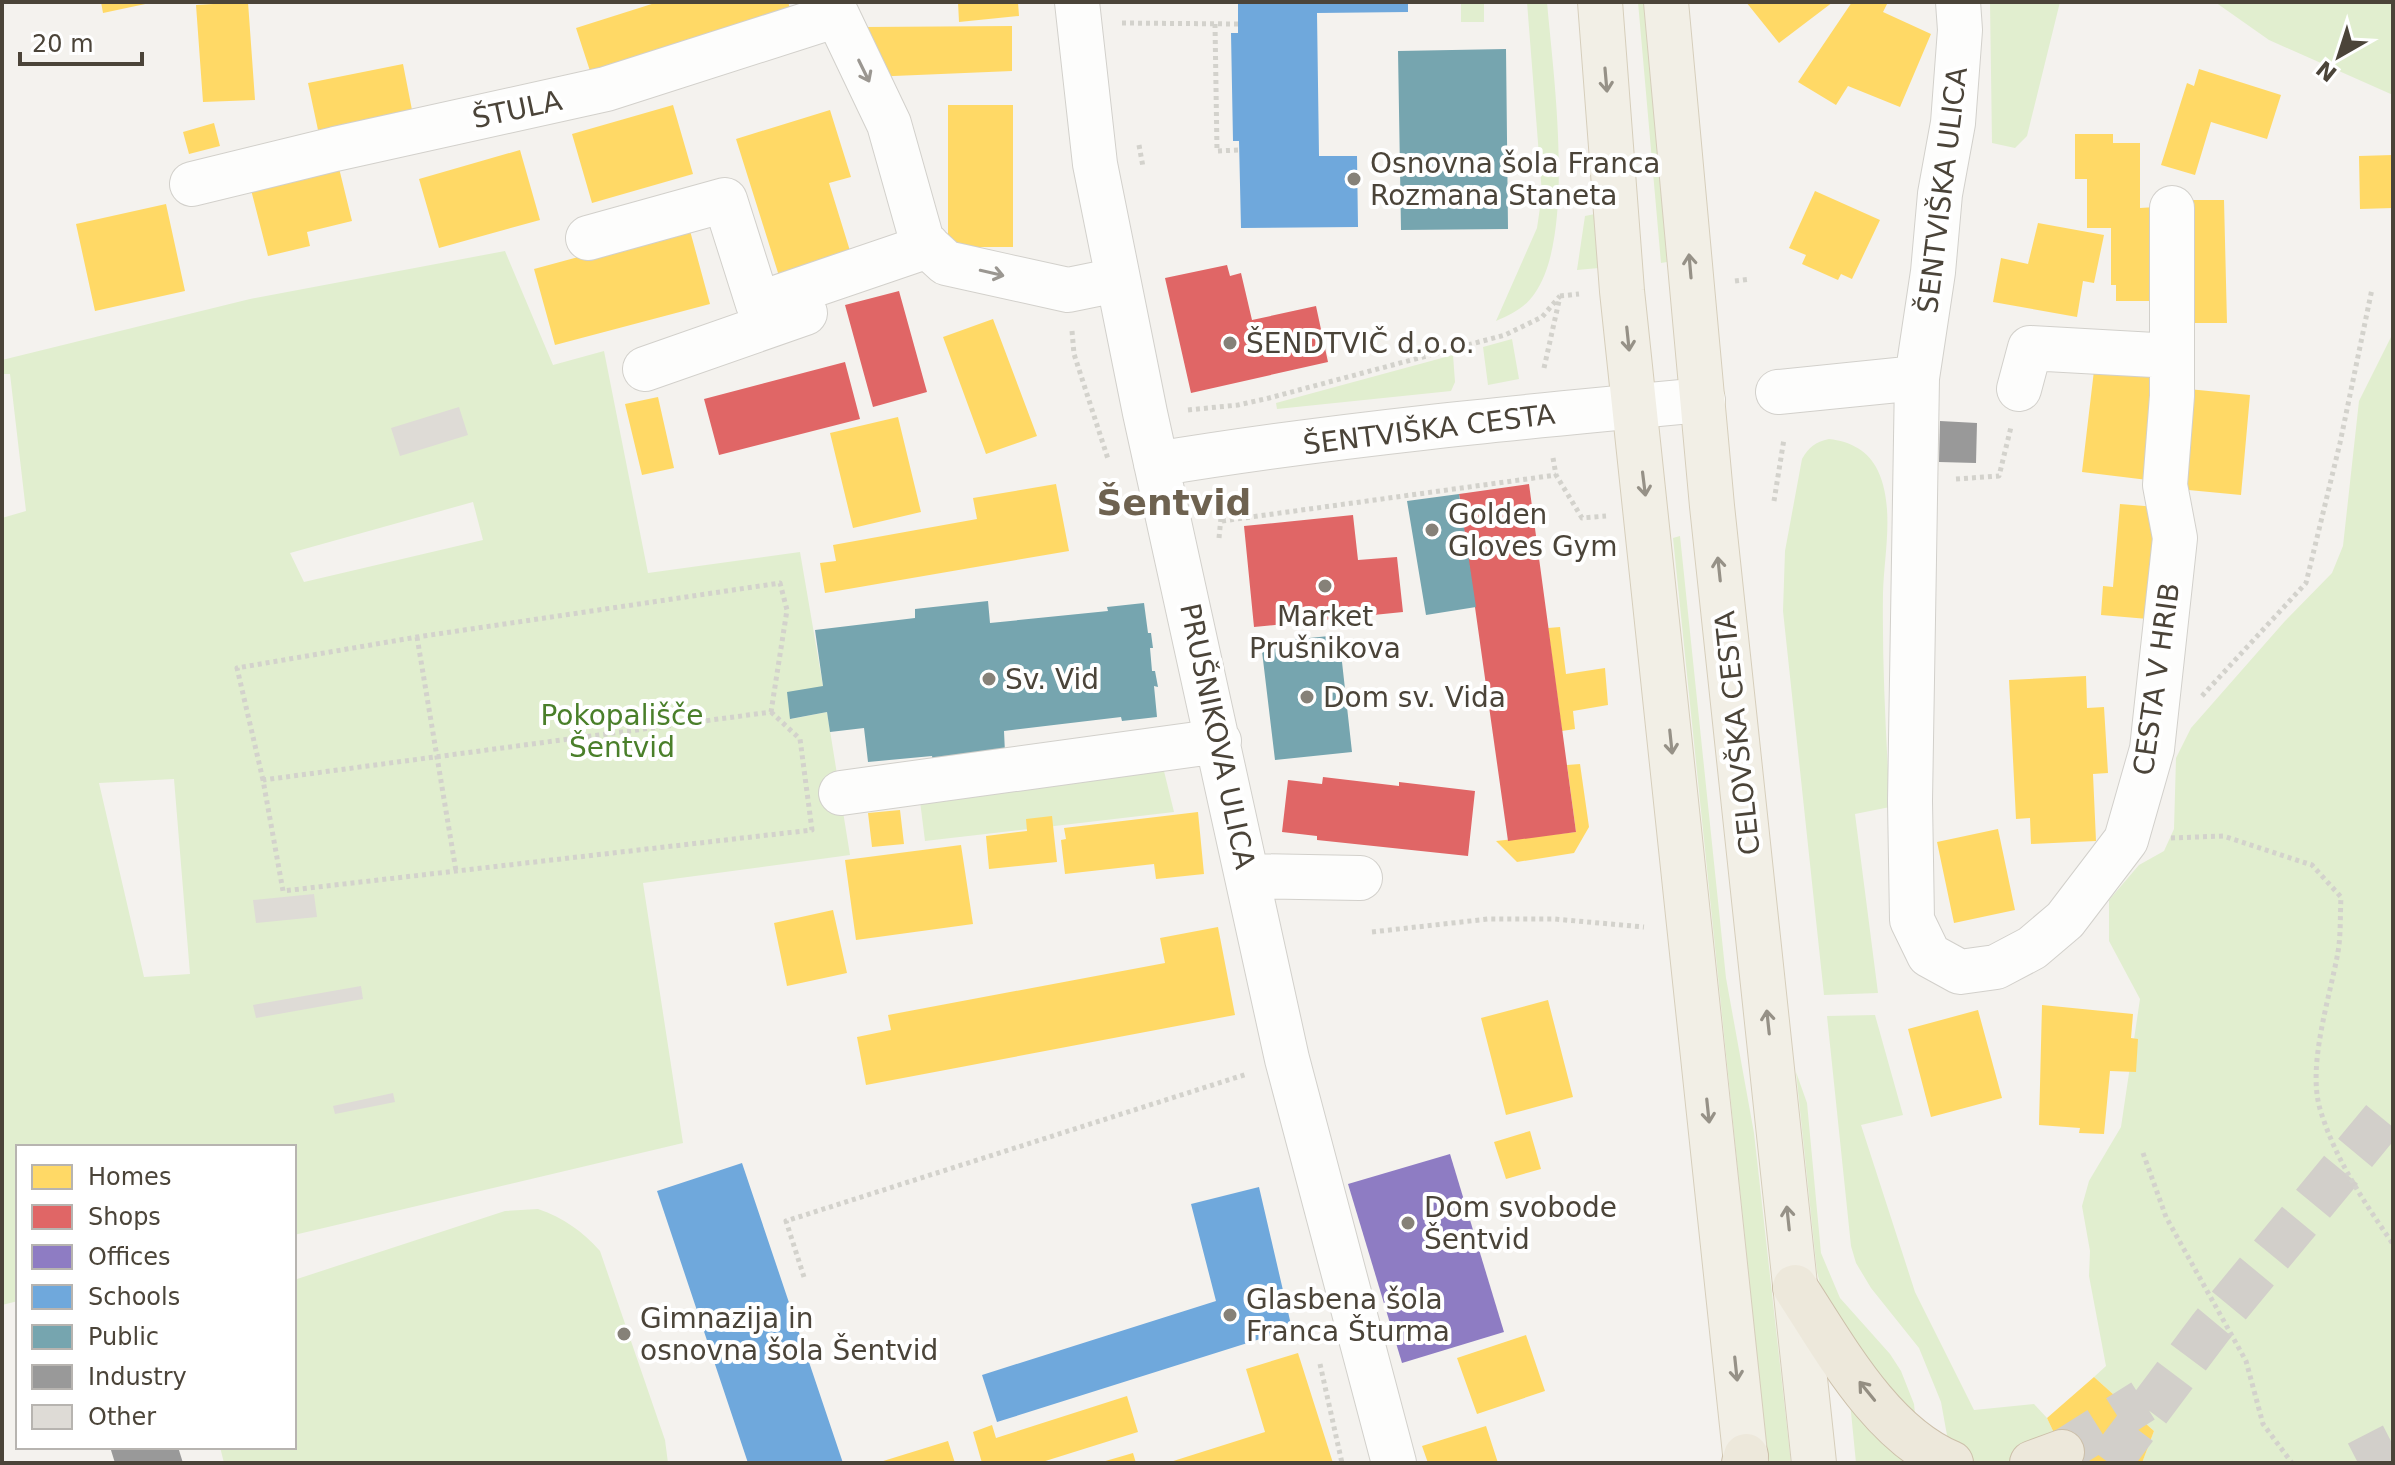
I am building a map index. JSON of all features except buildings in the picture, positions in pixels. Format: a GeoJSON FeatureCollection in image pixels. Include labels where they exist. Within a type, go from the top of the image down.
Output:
{"type":"FeatureCollection","features":[{"type":"Feature","properties":{"kind":"highway"},"geometry":{"type":"LineString","coordinates":[[1795,1287],[1844,1362],[1903,1433],[1936,1455]]}},
{"type":"Feature","properties":{"kind":"main road"},"geometry":{"type":"LineString","coordinates":[[1600,2],[1622,291],[1745,1461]]}},
{"type":"Feature","properties":{"kind":"main road","name":"CELOVŠKA CESTA"},"geometry":{"type":"LineString","coordinates":[[1666,2],[1703,400],[1814,1463]]}},
{"type":"Feature","properties":{"kind":"street","name":"PRUŠNIKOVA ULICA"},"geometry":{"type":"LineString","coordinates":[[1077,2],[1095,164],[1156,464],[1287,1059],[1394,1463]]}},
{"type":"Feature","properties":{"kind":"street","name":"ŠENTVIŠKA ULICA"},"geometry":{"type":"LineString","coordinates":[[1917,378],[1933,272],[1940,194],[1953,123],[1960,30],[1958,2]]}},
{"type":"Feature","properties":{"kind":"street","name":"ŠTULA"},"geometry":{"type":"LineString","coordinates":[[192,184],[606,89],[832,8],[889,124],[922,241],[937,255]]}},
{"type":"Feature","properties":{"kind":"street"},"geometry":{"type":"LineString","coordinates":[[588,238],[725,200],[758,304],[937,255],[1068,290],[1117,280]]}},
{"type":"Feature","properties":{"kind":"street","name":"CESTA V HRIB"},"geometry":{"type":"LineString","coordinates":[[1917,378],[1910,801],[1912,920],[1929,955],[1960,972],[1996,967],[2032,948],[2065,920],[2126,840],[2152,749],[2175,538],[2165,485],[2172,396],[2172,208]]}},
{"type":"Feature","properties":{"kind":"street"},"geometry":{"type":"LineString","coordinates":[[645,369],[937,255]]}},
{"type":"Feature","properties":{"kind":"street"},"geometry":{"type":"LineString","coordinates":[[2019,389],[2030,348],[2172,356]]}},
{"type":"Feature","properties":{"kind":"street"},"geometry":{"type":"LineString","coordinates":[[1778,392],[1917,378]]}},
{"type":"Feature","properties":{"kind":"street","name":"ŠENTVIŠKA CESTA"},"geometry":{"type":"LineString","coordinates":[[1156,464],[1502,419],[1703,400]]}},
{"type":"Feature","properties":{"kind":"street"},"geometry":{"type":"LineString","coordinates":[[841,793],[1219,741]]}},
{"type":"Feature","properties":{"kind":"street"},"geometry":{"type":"LineString","coordinates":[[1249,876],[1360,878]]}},
{"type":"Feature","properties":{"kind":"path"},"geometry":{"type":"LineString","coordinates":[[1121,23],[1238,24]]}},
{"type":"Feature","properties":{"kind":"path"},"geometry":{"type":"LineString","coordinates":[[1215,24],[1217,151],[1239,150]]}},
{"type":"Feature","properties":{"kind":"path"},"geometry":{"type":"LineString","coordinates":[[2152,749],[2306,583],[2340,443],[2372,289]]}},
{"type":"Feature","properties":{"kind":"path","name":"ŠENTVIŠKA CESTA"},"geometry":{"type":"LineString","coordinates":[[1184,411],[1269,398],[1505,335],[1542,317],[1560,296],[1544,368]]}},
{"type":"Feature","properties":{"kind":"path"},"geometry":{"type":"LineString","coordinates":[[1072,326],[1074,354],[1111,468]]}},
{"type":"Feature","properties":{"kind":"path"},"geometry":{"type":"LineString","coordinates":[[1915,481],[1999,476],[2019,389]]}},
{"type":"Feature","properties":{"kind":"path"},"geometry":{"type":"LineString","coordinates":[[1774,501],[1784,439]]}},
{"type":"Feature","properties":{"kind":"path"},"geometry":{"type":"LineString","coordinates":[[1553,458],[1556,475],[1582,518],[1607,516]]}},
{"type":"Feature","properties":{"kind":"path"},"geometry":{"type":"LineString","coordinates":[[1222,521],[1556,475]]}},
{"type":"Feature","properties":{"kind":"path"},"geometry":{"type":"LineString","coordinates":[[780,583],[787,610],[771,712],[800,739],[812,830],[283,891],[263,780],[237,668],[417,637],[780,583]]}},
{"type":"Feature","properties":{"kind":"path"},"geometry":{"type":"LineString","coordinates":[[417,637],[456,871]]}},
{"type":"Feature","properties":{"kind":"path"},"geometry":{"type":"LineString","coordinates":[[263,780],[771,712]]}},
{"type":"Feature","properties":{"kind":"path"},"geometry":{"type":"LineString","coordinates":[[2126,840],[2223,836],[2312,865],[2341,897],[2338,949],[2317,1066],[2319,1108],[2355,1190],[2393,1244]]}},
{"type":"Feature","properties":{"kind":"path"},"geometry":{"type":"LineString","coordinates":[[1372,932],[1488,919],[1554,919],[1644,927]]}},
{"type":"Feature","properties":{"kind":"path"},"geometry":{"type":"LineString","coordinates":[[804,1277],[786,1221],[1287,1059]]}},
{"type":"Feature","properties":{"kind":"path"},"geometry":{"type":"LineString","coordinates":[[2143,1153],[2166,1217],[2246,1361],[2263,1424],[2292,1463]]}},
{"type":"Feature","properties":{"kind":"green space"},"geometry":{"type":"Polygon","coordinates":[[[1461,2],[1484,2],[1484,22],[1461,22],[1461,2]]]}},
{"type":"Feature","properties":{"kind":"green space"},"geometry":{"type":"Polygon","coordinates":[[[1527,2],[1547,2],[1559,152],[1555,233],[1548,266],[1535,293],[1522,307],[1496,321],[1537,228],[1542,194],[1527,2]]]}},
{"type":"Feature","properties":{"kind":"green space"},"geometry":{"type":"Polygon","coordinates":[[[1638,2],[1645,2],[1667,262],[1661,263],[1638,2]]]}},
{"type":"Feature","properties":{"kind":"green space"},"geometry":{"type":"Polygon","coordinates":[[[1990,2],[2060,2],[2027,136],[2015,148],[1992,143],[1990,2]]]}},
{"type":"Feature","properties":{"kind":"green space"},"geometry":{"type":"Polygon","coordinates":[[[2215,2],[2393,2],[2393,95],[2269,40],[2215,2]]]}},
{"type":"Feature","properties":{"kind":"green space"},"geometry":{"type":"Polygon","coordinates":[[[1595,214],[1599,268],[1577,270],[1585,216],[1595,214]]]}},
{"type":"Feature","properties":{"kind":"green space","name":"Pokopališče Šentvid"},"geometry":{"type":"Polygon","coordinates":[[[505,251],[553,365],[604,351],[648,573],[800,552],[823,686],[791,719],[827,712],[850,855],[643,883],[683,1143],[296,1235],[296,1145],[16,1145],[16,1302],[2,1305],[2,518],[26,511],[10,374],[2,374],[2,360],[250,299],[505,251]],[[473,502],[290,553],[304,582],[483,540],[473,502]],[[174,779],[99,783],[144,977],[190,974],[174,779]]]}},
{"type":"Feature","properties":{"kind":"green space"},"geometry":{"type":"Polygon","coordinates":[[[2393,333],[2393,1463],[2142,1463],[2154,1431],[2094,1377],[2106,1366],[2089,1276],[2090,1251],[2082,1206],[2089,1181],[2121,1127],[2140,999],[2109,941],[2109,900],[2139,865],[2164,851],[2174,829],[2176,758],[2191,728],[2285,621],[2332,573],[2343,546],[2359,401],[2393,333]]]}},
{"type":"Feature","properties":{"kind":"green space"},"geometry":{"type":"Polygon","coordinates":[[[1512,339],[1519,379],[1488,385],[1483,347],[1512,339]]]}},
{"type":"Feature","properties":{"kind":"green space"},"geometry":{"type":"Polygon","coordinates":[[[1453,355],[1455,382],[1451,391],[1277,409],[1276,403],[1453,355]]]}},
{"type":"Feature","properties":{"kind":"green space"},"geometry":{"type":"Polygon","coordinates":[[[1829,439],[1851,445],[1870,458],[1878,471],[1886,500],[1883,647],[1890,807],[1855,814],[1878,993],[1824,995],[1783,611],[1785,551],[1802,459],[1813,446],[1829,439]]]}},
{"type":"Feature","properties":{"kind":"green space"},"geometry":{"type":"Polygon","coordinates":[[[1680,536],[1726,978],[1754,1133],[1791,1463],[1768,1463],[1673,538],[1680,536]]]}},
{"type":"Feature","properties":{"kind":"green space"},"geometry":{"type":"Polygon","coordinates":[[[1163,767],[1174,812],[925,841],[919,793],[1163,767]]]}},
{"type":"Feature","properties":{"kind":"green space"},"geometry":{"type":"Polygon","coordinates":[[[1875,1015],[1903,1115],[1861,1125],[1915,1292],[1974,1410],[2034,1404],[2047,1418],[2054,1433],[2043,1463],[1952,1463],[1941,1402],[1919,1348],[1871,1288],[1856,1263],[1851,1246],[1827,1016],[1875,1015]]]}},
{"type":"Feature","properties":{"kind":"green space"},"geometry":{"type":"Polygon","coordinates":[[[1796,1072],[1807,1103],[1821,1253],[1840,1298],[1890,1354],[1901,1371],[1914,1404],[1920,1463],[1856,1463],[1850,1402],[1817,1272],[1796,1072]]]}},
{"type":"Feature","properties":{"kind":"green space"},"geometry":{"type":"Polygon","coordinates":[[[538,1209],[572,1226],[600,1251],[665,1440],[668,1463],[224,1463],[220,1449],[296,1449],[296,1279],[505,1211],[538,1209]]]}},
{"type":"Feature","properties":{"kind":"tunnel"},"geometry":{"type":"LineString","coordinates":[[2109,1463],[2211,1327],[2393,1107]]}},
{"type":"Feature","properties":{"kind":"tunnel"},"geometry":{"type":"LineString","coordinates":[[2062,1452],[2143,1401]]}},
{"type":"Feature","properties":{"kind":"tunnel"},"geometry":{"type":"LineString","coordinates":[[2358,1463],[2393,1445]]}},
{"type":"Feature","properties":{"kind":"place","name":"Osnovna šola Franca Rozmana Staneta"},"geometry":{"type":"Point","coordinates":[1354,179]}},
{"type":"Feature","properties":{"kind":"place","name":"ŠENDTVIČ d.o.o."},"geometry":{"type":"Point","coordinates":[1230,343]}},
{"type":"Feature","properties":{"kind":"place","name":"Golden Gloves Gym"},"geometry":{"type":"Point","coordinates":[1432,530]}},
{"type":"Feature","properties":{"kind":"place","name":"Market Prušnikova"},"geometry":{"type":"Point","coordinates":[1325,586]}},
{"type":"Feature","properties":{"kind":"place","name":"Sv. Vid"},"geometry":{"type":"Point","coordinates":[989,679]}},
{"type":"Feature","properties":{"kind":"place","name":"Dom sv. Vida"},"geometry":{"type":"Point","coordinates":[1307,697]}},
{"type":"Feature","properties":{"kind":"place","name":"Dom svobode Šentvid"},"geometry":{"type":"Point","coordinates":[1408,1223]}},
{"type":"Feature","properties":{"kind":"place","name":"Glasbena šola Franca Šturma"},"geometry":{"type":"Point","coordinates":[1230,1315]}},
{"type":"Feature","properties":{"kind":"place","name":"Gimnazija in osnovna šola Šentvid"},"geometry":{"type":"Point","coordinates":[624,1334]}},
{"type":"Feature","properties":{"kind":"district","name":"Šentvid"},"geometry":{"type":"Point","coordinates":[1174,502]}}]}
